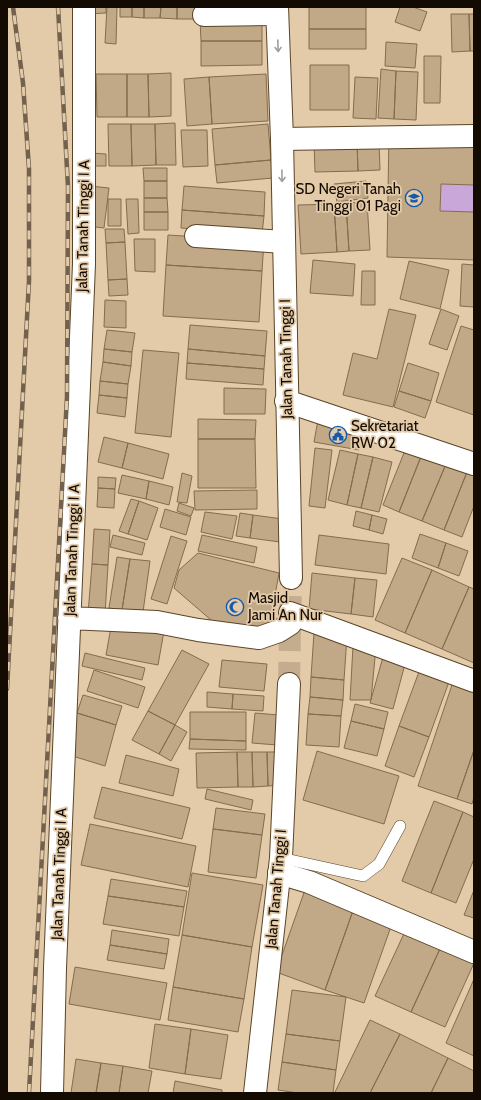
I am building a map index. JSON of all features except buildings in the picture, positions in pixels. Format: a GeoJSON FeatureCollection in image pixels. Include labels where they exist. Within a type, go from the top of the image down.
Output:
{"type":"FeatureCollection","features":[{"type":"Feature","properties":{"kind":"street","name":"Jalan Tanah Tinggi I A"},"geometry":{"type":"LineString","coordinates":[[52,1093],[55,968],[84,264],[84,7]]}},
{"type":"Feature","properties":{"kind":"street"},"geometry":{"type":"LineString","coordinates":[[204,15],[277,11]]}},
{"type":"Feature","properties":{"kind":"street","name":"Jalan Tanah Tinggi I"},"geometry":{"type":"LineString","coordinates":[[277,11],[282,139],[290,578]]}},
{"type":"Feature","properties":{"kind":"street"},"geometry":{"type":"LineString","coordinates":[[282,139],[474,136]]}},
{"type":"Feature","properties":{"kind":"street"},"geometry":{"type":"LineString","coordinates":[[196,236],[284,242]]}},
{"type":"Feature","properties":{"kind":"street"},"geometry":{"type":"LineString","coordinates":[[286,401],[474,464]]}},
{"type":"Feature","properties":{"kind":"street"},"geometry":{"type":"LineString","coordinates":[[69,618],[157,622],[198,630],[259,638],[279,631],[290,618],[474,681]]}},
{"type":"Feature","properties":{"kind":"street","name":"Jalan Tanah Tinggi I"},"geometry":{"type":"LineString","coordinates":[[256,1093],[280,866],[289,684]]}},
{"type":"Feature","properties":{"kind":"street"},"geometry":{"type":"LineString","coordinates":[[280,866],[309,882],[474,952]]}},
{"type":"Feature","properties":{"kind":"lane"},"geometry":{"type":"LineString","coordinates":[[280,866],[363,876],[379,864],[400,826]]}},
{"type":"Feature","properties":{"kind":"shaded area"},"geometry":{"type":"Polygon","coordinates":[[[441,184],[474,185],[474,212],[440,211],[441,184]]]}},
{"type":"Feature","properties":{"kind":"tunnel"},"geometry":{"type":"LineString","coordinates":[[289,684],[291,578]]}},
{"type":"Feature","properties":{"kind":"railway"},"geometry":{"type":"LineString","coordinates":[[7,689],[29,281],[29,169],[23,83],[13,7]]}},
{"type":"Feature","properties":{"kind":"railway"},"geometry":{"type":"LineString","coordinates":[[29,1093],[67,397],[68,187],[58,7]]}},
{"type":"Feature","properties":{"kind":"place","name":"SD Negeri Tanah Tinggi 01 Pagi"},"geometry":{"type":"Point","coordinates":[414,198]}},
{"type":"Feature","properties":{"kind":"place","name":"Sekretariat RW 02"},"geometry":{"type":"Point","coordinates":[338,435]}},
{"type":"Feature","properties":{"kind":"place","name":"Masjid Jami An Nur"},"geometry":{"type":"Point","coordinates":[235,607]}}]}
